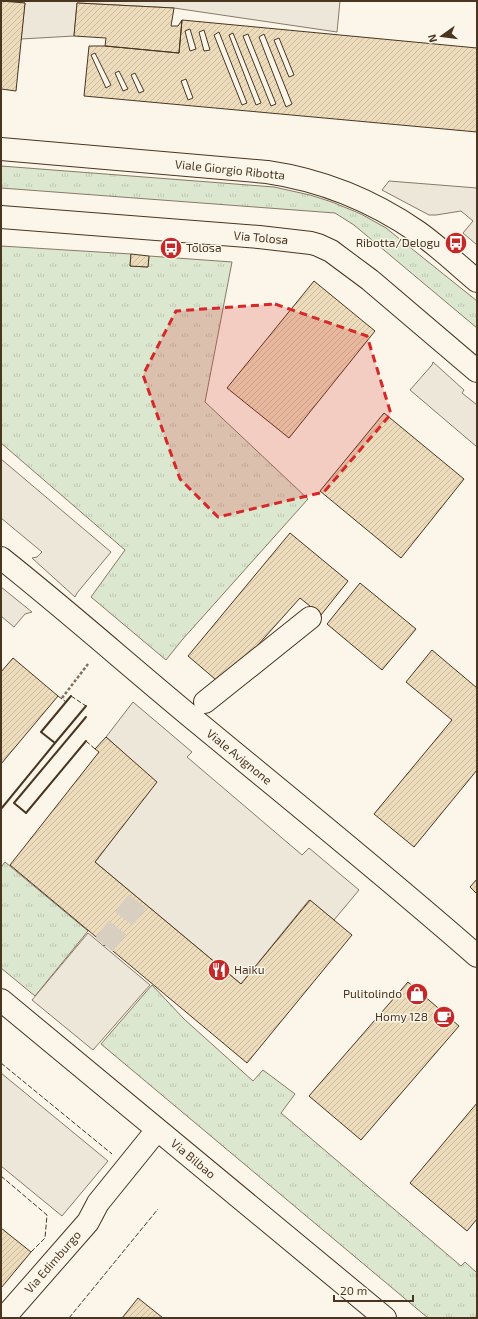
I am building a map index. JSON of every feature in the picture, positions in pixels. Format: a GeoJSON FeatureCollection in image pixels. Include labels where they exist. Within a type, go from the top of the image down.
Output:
{"type":"FeatureCollection","features":[{"type":"Feature","properties":{"kind":"street","name":"Viale Giorgio Ribotta"},"geometry":{"type":"LineString","coordinates":[[1,148],[267,172],[307,180],[334,188],[362,199],[406,224],[431,242],[477,281]]}},
{"type":"Feature","properties":{"kind":"street","name":"Via Tolosa"},"geometry":{"type":"LineString","coordinates":[[1,217],[259,237],[292,240],[318,245],[331,251],[360,271],[477,371]]}},
{"type":"Feature","properties":{"kind":"street","name":"Viale Avignone"},"geometry":{"type":"LineString","coordinates":[[1,558],[45,593],[190,717],[415,902],[477,956]]}},
{"type":"Feature","properties":{"kind":"street"},"geometry":{"type":"LineString","coordinates":[[205,702],[310,618]]}},
{"type":"Feature","properties":{"kind":"street","name":"Via Bilbao"},"geometry":{"type":"LineString","coordinates":[[1,1000],[385,1318]]}},
{"type":"Feature","properties":{"kind":"street","name":"Via Edimburgo"},"geometry":{"type":"LineString","coordinates":[[4,1318],[85,1226],[98,1203],[157,1130]]}},
{"type":"Feature","properties":{"kind":"path"},"geometry":{"type":"LineString","coordinates":[[62,698],[88,664]]}},
{"type":"Feature","properties":{"kind":"highlighted area"},"geometry":{"type":"Polygon","coordinates":[[[275,304],[367,336],[391,414],[324,492],[218,517],[180,479],[143,375],[176,311],[275,304]]]}},
{"type":"Feature","properties":{"kind":"green space"},"geometry":{"type":"Polygon","coordinates":[[[1,166],[274,187],[310,195],[332,202],[361,214],[386,228],[477,301],[477,328],[354,225],[335,213],[1,188],[1,166]]]}},
{"type":"Feature","properties":{"kind":"green space"},"geometry":{"type":"Polygon","coordinates":[[[1,246],[131,254],[130,266],[148,267],[149,256],[232,262],[205,402],[308,499],[182,640],[166,660],[91,597],[125,550],[1,443],[1,246]]]}},
{"type":"Feature","properties":{"kind":"green space"},"geometry":{"type":"Polygon","coordinates":[[[5,862],[88,931],[35,996],[1,968],[1,867],[5,862]]]}},
{"type":"Feature","properties":{"kind":"green space"},"geometry":{"type":"Polygon","coordinates":[[[152,985],[184,1019],[253,1081],[263,1070],[295,1094],[281,1113],[461,1266],[465,1262],[477,1273],[477,1318],[428,1318],[101,1044],[152,985]]]}},
{"type":"Feature","properties":{"kind":"shaded area"},"geometry":{"type":"Polygon","coordinates":[[[12,1],[340,1],[337,32],[174,8],[77,3],[74,36],[21,39],[25,3],[12,1]]]}},
{"type":"Feature","properties":{"kind":"shaded area"},"geometry":{"type":"Polygon","coordinates":[[[389,181],[477,188],[477,245],[463,233],[473,221],[461,211],[429,215],[382,190],[389,181]]]}},
{"type":"Feature","properties":{"kind":"shaded area"},"geometry":{"type":"Polygon","coordinates":[[[433,362],[464,390],[462,393],[477,405],[477,447],[410,390],[433,362]]]}},
{"type":"Feature","properties":{"kind":"shaded area"},"geometry":{"type":"Polygon","coordinates":[[[1,459],[111,552],[75,597],[32,558],[37,557],[42,552],[1,518],[1,459]]]}},
{"type":"Feature","properties":{"kind":"shaded area"},"geometry":{"type":"Polygon","coordinates":[[[1,587],[32,612],[25,614],[14,627],[1,616],[1,587]]]}},
{"type":"Feature","properties":{"kind":"shaded area"},"geometry":{"type":"Polygon","coordinates":[[[133,702],[192,752],[187,757],[302,855],[309,848],[359,890],[334,920],[309,900],[241,984],[95,862],[156,782],[106,737],[133,702]]]}},
{"type":"Feature","properties":{"kind":"shaded area"},"geometry":{"type":"Polygon","coordinates":[[[88,933],[150,985],[93,1050],[32,1000],[88,933]]]}},
{"type":"Feature","properties":{"kind":"shaded area"},"geometry":{"type":"Polygon","coordinates":[[[1,1073],[108,1161],[62,1216],[1,1166],[1,1073]]]}},
{"type":"Feature","properties":{"kind":"building"},"geometry":{"type":"Polygon","coordinates":[[[1,1],[25,3],[16,91],[1,89],[1,1]]]}},
{"type":"Feature","properties":{"kind":"building"},"geometry":{"type":"Polygon","coordinates":[[[77,3],[174,8],[171,26],[178,26],[182,20],[179,53],[105,46],[106,38],[74,36],[77,3]]]}},
{"type":"Feature","properties":{"kind":"building"},"geometry":{"type":"Polygon","coordinates":[[[182,20],[477,48],[477,132],[84,96],[89,46],[105,46],[179,53],[182,20]],[[190,29],[185,31],[190,51],[196,49],[190,29]],[[204,30],[199,32],[204,51],[210,50],[204,30]],[[219,32],[214,35],[242,105],[247,103],[219,32]],[[233,33],[229,35],[256,105],[261,103],[233,33]],[[248,34],[243,36],[271,106],[276,104],[248,34]],[[264,34],[259,37],[286,107],[292,104],[264,34]],[[279,38],[274,40],[289,77],[294,75],[279,38]],[[95,53],[91,55],[106,88],[111,85],[95,53]],[[119,71],[115,73],[123,91],[128,89],[119,71]],[[135,73],[131,75],[139,93],[144,91],[135,73]],[[186,79],[181,81],[188,100],[193,98],[186,79]]]}},
{"type":"Feature","properties":{"kind":"building"},"geometry":{"type":"Polygon","coordinates":[[[131,254],[149,256],[148,267],[130,266],[131,254]]]}},
{"type":"Feature","properties":{"kind":"building"},"geometry":{"type":"Polygon","coordinates":[[[314,281],[375,331],[289,438],[227,388],[314,281]]]}},
{"type":"Feature","properties":{"kind":"building"},"geometry":{"type":"Polygon","coordinates":[[[384,413],[464,479],[401,558],[320,491],[384,413]]]}},
{"type":"Feature","properties":{"kind":"building"},"geometry":{"type":"Polygon","coordinates":[[[290,533],[348,581],[321,615],[300,598],[222,685],[188,656],[290,533]]]}},
{"type":"Feature","properties":{"kind":"building"},"geometry":{"type":"Polygon","coordinates":[[[360,583],[416,629],[382,670],[327,624],[360,583]]]}},
{"type":"Feature","properties":{"kind":"building"},"geometry":{"type":"Polygon","coordinates":[[[432,650],[477,688],[477,770],[414,847],[374,814],[452,720],[406,682],[432,650]]]}},
{"type":"Feature","properties":{"kind":"building"},"geometry":{"type":"Polygon","coordinates":[[[13,658],[58,696],[1,764],[1,672],[13,658]]]}},
{"type":"Feature","properties":{"kind":"building"},"geometry":{"type":"Polygon","coordinates":[[[106,737],[157,782],[95,862],[241,984],[310,900],[352,935],[247,1063],[10,865],[99,752],[95,749],[106,737]]]}},
{"type":"Feature","properties":{"kind":"building"},"geometry":{"type":"Polygon","coordinates":[[[477,879],[477,894],[470,887],[477,879]]]}},
{"type":"Feature","properties":{"kind":"building"},"geometry":{"type":"Polygon","coordinates":[[[408,982],[459,1026],[361,1140],[309,1096],[408,982]]]}},
{"type":"Feature","properties":{"kind":"building"},"geometry":{"type":"Polygon","coordinates":[[[477,1103],[477,1219],[467,1231],[410,1183],[477,1103]]]}},
{"type":"Feature","properties":{"kind":"building"},"geometry":{"type":"Polygon","coordinates":[[[1,1228],[31,1252],[1,1288],[1,1228]]]}},
{"type":"Feature","properties":{"kind":"building"},"geometry":{"type":"Polygon","coordinates":[[[138,1298],[163,1318],[122,1318],[138,1298]]]}},
{"type":"Feature","properties":{"kind":"tunnel"},"geometry":{"type":"LineString","coordinates":[[104,945],[139,899]]}},
{"type":"Feature","properties":{"kind":"fence"},"geometry":{"type":"LineString","coordinates":[[58,696],[66,702]]}},
{"type":"Feature","properties":{"kind":"fence"},"geometry":{"type":"LineString","coordinates":[[71,696],[86,706]]}},
{"type":"Feature","properties":{"kind":"fence"},"geometry":{"type":"LineString","coordinates":[[86,741],[95,749]]}},
{"type":"Feature","properties":{"kind":"fence"},"geometry":{"type":"LineString","coordinates":[[1,1063],[112,1154]]}},
{"type":"Feature","properties":{"kind":"fence"},"geometry":{"type":"LineString","coordinates":[[1,1176],[47,1215],[45,1238],[31,1252]]}},
{"type":"Feature","properties":{"kind":"fence"},"geometry":{"type":"LineString","coordinates":[[69,1318],[158,1209]]}},
{"type":"Feature","properties":{"kind":"wall"},"geometry":{"type":"LineString","coordinates":[[71,696],[41,732],[55,743],[86,706]]}},
{"type":"Feature","properties":{"kind":"wall"},"geometry":{"type":"LineString","coordinates":[[86,717],[14,803],[26,813],[86,741]]}},
{"type":"Feature","properties":{"kind":"wall"},"geometry":{"type":"LineString","coordinates":[[1,809],[55,743]]}},
{"type":"Feature","properties":{"kind":"place","name":"Ribotta/Delogu"},"geometry":{"type":"Point","coordinates":[456,243]}},
{"type":"Feature","properties":{"kind":"place","name":"Tolosa"},"geometry":{"type":"Point","coordinates":[171,248]}},
{"type":"Feature","properties":{"kind":"place","name":"Haiku"},"geometry":{"type":"Point","coordinates":[219,970]}},
{"type":"Feature","properties":{"kind":"place","name":"Pulitolindo"},"geometry":{"type":"Point","coordinates":[417,994]}},
{"type":"Feature","properties":{"kind":"place","name":"Homy 128"},"geometry":{"type":"Point","coordinates":[444,1017]}}]}
